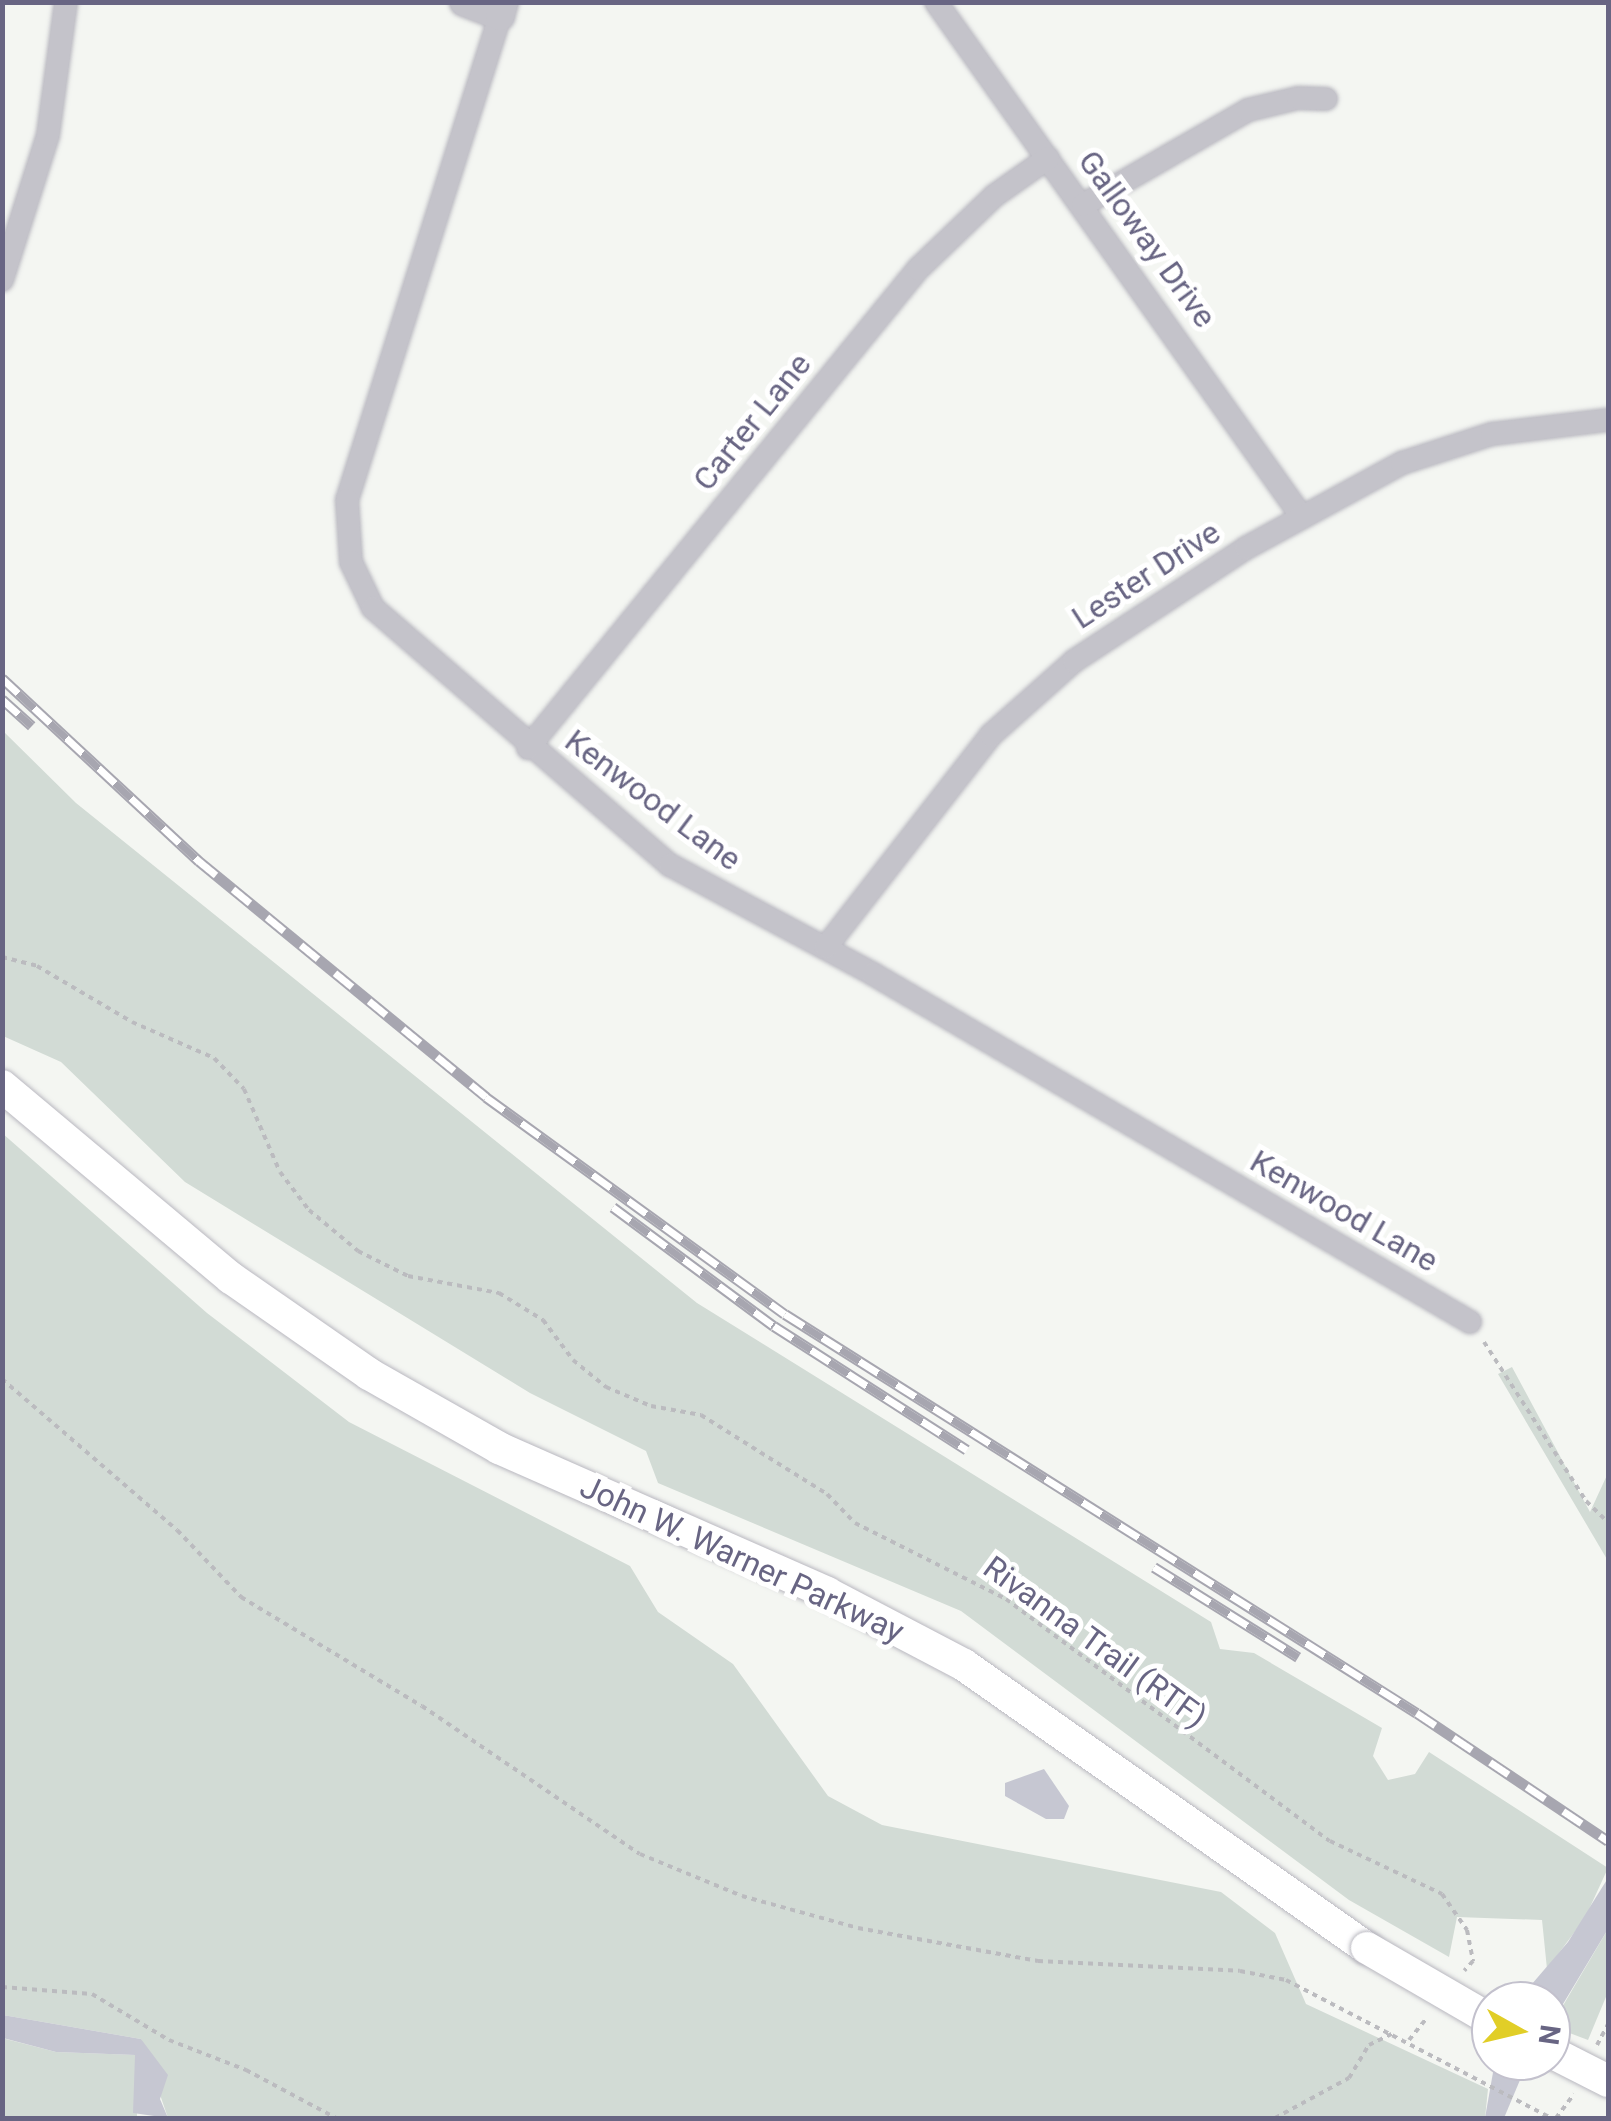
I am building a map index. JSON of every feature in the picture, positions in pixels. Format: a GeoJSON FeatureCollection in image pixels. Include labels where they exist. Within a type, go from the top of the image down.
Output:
{"type":"FeatureCollection","features":[{"type":"Feature","properties":{"kind":"main road","name":"John W. Warner Parkway"},"geometry":{"type":"LineString","coordinates":[[2,1086],[231,1278],[369,1374],[499,1448],[828,1593],[964,1665],[1367,1948],[1471,2008]]}},
{"type":"Feature","properties":{"kind":"main road"},"geometry":{"type":"LineString","coordinates":[[1571,2062],[1608,2081]]}},
{"type":"Feature","properties":{"kind":"street"},"geometry":{"type":"LineString","coordinates":[[2,280],[48,135],[66,2]]}},
{"type":"Feature","properties":{"kind":"street"},"geometry":{"type":"LineString","coordinates":[[464,2],[502,9]]}},
{"type":"Feature","properties":{"kind":"street","name":"Galloway Drive"},"geometry":{"type":"LineString","coordinates":[[945,6],[1302,517]]}},
{"type":"Feature","properties":{"kind":"street","name":"Kenwood Lane"},"geometry":{"type":"LineString","coordinates":[[502,9],[348,500],[346,528],[351,562],[373,608],[528,748],[670,865],[826,948],[1470,1322]]}},
{"type":"Feature","properties":{"kind":"street"},"geometry":{"type":"LineString","coordinates":[[1083,205],[1248,110],[1275,101],[1326,99]]}},
{"type":"Feature","properties":{"kind":"street","name":"Carter Lane"},"geometry":{"type":"LineString","coordinates":[[528,748],[918,268],[970,216],[1048,158]]}},
{"type":"Feature","properties":{"kind":"street","name":"Lester Drive"},"geometry":{"type":"LineString","coordinates":[[826,948],[956,778],[1031,696],[1090,650],[1302,517],[1442,448],[1492,434],[1608,420]]}},
{"type":"Feature","properties":{"kind":"path","name":"Rivanna Trail (RTF)"},"geometry":{"type":"LineString","coordinates":[[2,957],[37,966],[132,1022],[214,1058],[244,1089],[280,1172],[309,1210],[358,1251],[408,1276],[500,1294],[543,1320],[573,1360],[606,1388],[651,1406],[701,1415],[827,1494],[855,1522],[1006,1599],[1330,1841],[1442,1894],[1468,1930],[1473,1960],[1462,1974]]}},
{"type":"Feature","properties":{"kind":"path"},"geometry":{"type":"LineString","coordinates":[[1470,1322],[1586,1501],[1608,1522]]}},
{"type":"Feature","properties":{"kind":"path"},"geometry":{"type":"LineString","coordinates":[[2,1379],[177,1530],[242,1598],[422,1706],[640,1854],[742,1896],[858,1928],[1038,1961],[1240,1972],[1286,1980],[1394,2032],[1551,2118]]}},
{"type":"Feature","properties":{"kind":"path"},"geometry":{"type":"LineString","coordinates":[[2,1987],[92,1994],[169,2040],[246,2070],[336,2118]]}},
{"type":"Feature","properties":{"kind":"path"},"geometry":{"type":"LineString","coordinates":[[1409,2040],[1430,2014]]}},
{"type":"Feature","properties":{"kind":"path"},"geometry":{"type":"LineString","coordinates":[[1275,2118],[1349,2078],[1369,2045],[1394,2032]]}},
{"type":"Feature","properties":{"kind":"shaded area"},"geometry":{"type":"Polygon","coordinates":[[[2,730],[76,803],[697,1303],[1211,1622],[1220,1649],[1254,1653],[1382,1728],[1373,1756],[1388,1780],[1415,1774],[1429,1752],[1608,1868],[1585,1918],[1547,1969],[1542,1920],[1457,1917],[1449,1957],[1349,1900],[961,1611],[658,1483],[646,1451],[530,1393],[185,1182],[61,1062],[3,1036],[2,730]]]}},
{"type":"Feature","properties":{"kind":"shaded area"},"geometry":{"type":"Polygon","coordinates":[[[2,1133],[207,1313],[349,1422],[630,1566],[658,1612],[733,1664],[828,1796],[882,1825],[1221,1892],[1275,1933],[1306,2004],[1488,2089],[1485,2118],[168,2118],[141,2039],[3,2015],[2,1133]]]}},
{"type":"Feature","properties":{"kind":"shaded area"},"geometry":{"type":"Polygon","coordinates":[[[1512,1367],[1590,1512],[1608,1473],[1608,1561],[1498,1374],[1512,1367]]]}},
{"type":"Feature","properties":{"kind":"shaded area"},"geometry":{"type":"Polygon","coordinates":[[[1044,1769],[1069,1806],[1064,1819],[1046,1819],[1005,1796],[1005,1783],[1044,1769]]]}},
{"type":"Feature","properties":{"kind":"shaded area"},"geometry":{"type":"Polygon","coordinates":[[[1608,1878],[1608,1929],[1571,1991],[1571,1981],[1534,1981],[1568,1942],[1608,1878]]]}},
{"type":"Feature","properties":{"kind":"shaded area"},"geometry":{"type":"Polygon","coordinates":[[[1608,1929],[1608,1992],[1588,2040],[1571,2034],[1571,1992],[1608,1929]]]}},
{"type":"Feature","properties":{"kind":"shaded area"},"geometry":{"type":"Polygon","coordinates":[[[3,2015],[141,2039],[168,2075],[160,2099],[168,2118],[133,2113],[135,2055],[56,2052],[3,2038],[3,2015]]]}},
{"type":"Feature","properties":{"kind":"shaded area"},"geometry":{"type":"Polygon","coordinates":[[[2,2038],[56,2052],[136,2055],[137,2118],[3,2118],[2,2038]]]}},
{"type":"Feature","properties":{"kind":"shaded area"},"geometry":{"type":"Polygon","coordinates":[[[1491,2081],[1520,2081],[1504,2118],[1485,2118],[1491,2081]]]}},
{"type":"Feature","properties":{"kind":"railway"},"geometry":{"type":"LineString","coordinates":[[2,678],[199,861],[486,1097],[785,1314],[1417,1713],[1608,1841]]}},
{"type":"Feature","properties":{"kind":"railway"},"geometry":{"type":"LineString","coordinates":[[2,699],[32,726]]}},
{"type":"Feature","properties":{"kind":"railway"},"geometry":{"type":"LineString","coordinates":[[613,1207],[774,1326],[967,1450]]}},
{"type":"Feature","properties":{"kind":"railway"},"geometry":{"type":"LineString","coordinates":[[1154,1567],[1298,1657]]}}]}
